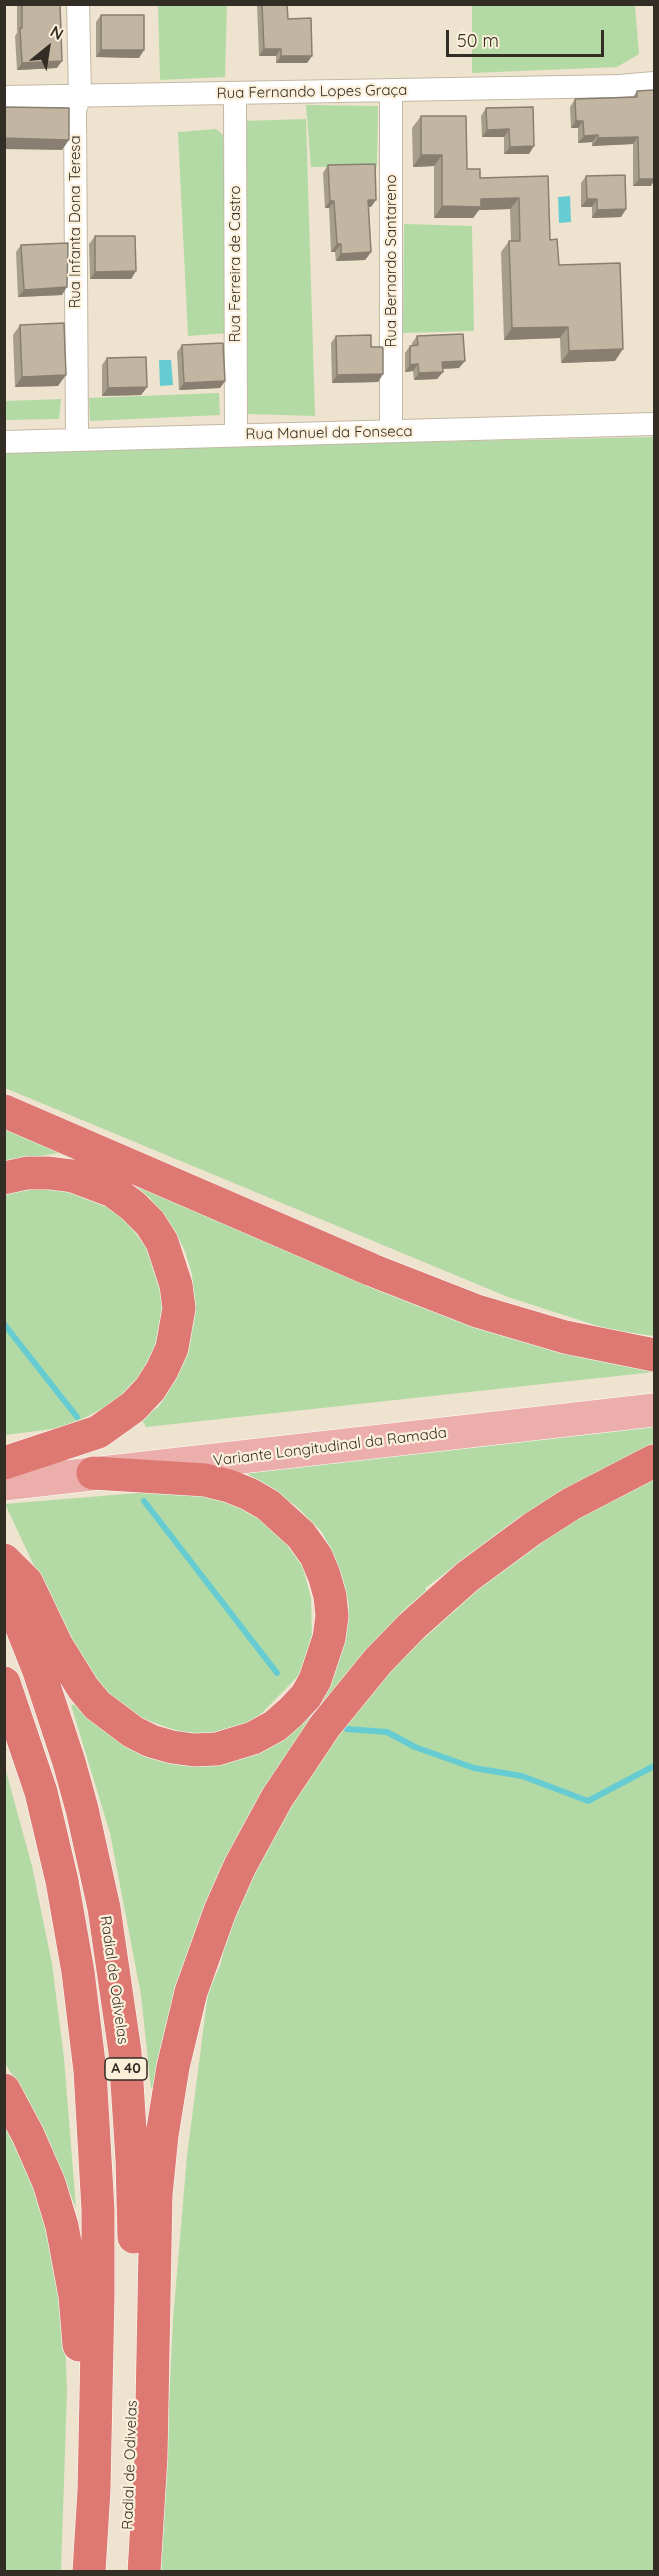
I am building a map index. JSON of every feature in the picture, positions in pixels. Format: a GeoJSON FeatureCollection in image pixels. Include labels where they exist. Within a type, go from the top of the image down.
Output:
{"type":"FeatureCollection","features":[{"type":"Feature","properties":{"kind":"highway"},"geometry":{"type":"LineString","coordinates":[[4,1111],[372,1270],[477,1311],[565,1338],[654,1355]]}},
{"type":"Feature","properties":{"kind":"highway"},"geometry":{"type":"LineString","coordinates":[[4,1178],[27,1173],[73,1176],[95,1182],[119,1196],[150,1223],[162,1242],[176,1285],[179,1308],[172,1348],[162,1370],[150,1389],[133,1407],[98,1432],[4,1463]]}},
{"type":"Feature","properties":{"kind":"highway"},"geometry":{"type":"LineString","coordinates":[[144,2571],[151,2457],[156,2195],[162,2135],[173,2067],[191,1992],[216,1921],[240,1866],[277,1798],[325,1726],[378,1661],[412,1626],[467,1576],[532,1529],[571,1504],[654,1461]]}},
{"type":"Feature","properties":{"kind":"highway"},"geometry":{"type":"LineString","coordinates":[[4,1560],[27,1583],[57,1646],[83,1688],[97,1705],[133,1732],[151,1741],[172,1747],[194,1750],[217,1749],[253,1738],[275,1726],[291,1712],[315,1680],[329,1638],[332,1616],[330,1596],[324,1575],[316,1556],[301,1534],[268,1505],[229,1486],[205,1480],[93,1473]]}},
{"type":"Feature","properties":{"kind":"highway","name":"Radial de Odivelas"},"geometry":{"type":"LineString","coordinates":[[4,1583],[53,1711],[82,1809],[104,1908],[125,2052],[134,2226],[132,2415],[126,2571]]}},
{"type":"Feature","properties":{"kind":"highway","name":"A 40"},"geometry":{"type":"LineString","coordinates":[[4,1683],[41,1792],[62,1881],[78,1972],[89,2061],[96,2166],[98,2253],[94,2490],[89,2571]]}},
{"type":"Feature","properties":{"kind":"highway"},"geometry":{"type":"LineString","coordinates":[[4,2090],[28,2135],[49,2183],[62,2226],[75,2296],[80,2368],[73,2571]]}},
{"type":"Feature","properties":{"kind":"main road","name":"Variante Longitudinal da Ramada"},"geometry":{"type":"LineString","coordinates":[[4,1463],[53,1460],[654,1392]]}},
{"type":"Feature","properties":{"kind":"main road","name":"Variante Longitudinal da Ramada"},"geometry":{"type":"LineString","coordinates":[[4,1484],[654,1410]]}},
{"type":"Feature","properties":{"kind":"street","name":"Rua Infanta Dona Teresa"},"geometry":{"type":"LineString","coordinates":[[77,440],[75,110],[80,96],[78,4]]}},
{"type":"Feature","properties":{"kind":"street"},"geometry":{"type":"LineString","coordinates":[[620,86],[654,64]]}},
{"type":"Feature","properties":{"kind":"street","name":"Rua Fernando Lopes Graça"},"geometry":{"type":"LineString","coordinates":[[4,97],[620,86],[654,82]]}},
{"type":"Feature","properties":{"kind":"street","name":"Rua Bernardo Santareno"},"geometry":{"type":"LineString","coordinates":[[391,90],[391,431]]}},
{"type":"Feature","properties":{"kind":"street","name":"Rua Ferreira de Castro"},"geometry":{"type":"LineString","coordinates":[[235,93],[236,435]]}},
{"type":"Feature","properties":{"kind":"street","name":"Rua Manuel da Fonseca"},"geometry":{"type":"LineString","coordinates":[[4,442],[654,424]]}},
{"type":"Feature","properties":{"kind":"green space"},"geometry":{"type":"Polygon","coordinates":[[[158,5],[227,5],[225,77],[160,80],[158,5]]]}},
{"type":"Feature","properties":{"kind":"green space"},"geometry":{"type":"Polygon","coordinates":[[[472,5],[635,5],[639,54],[617,67],[472,73],[472,5]]]}},
{"type":"Feature","properties":{"kind":"green space"},"geometry":{"type":"Polygon","coordinates":[[[306,105],[378,106],[377,167],[311,167],[306,105]]]}},
{"type":"Feature","properties":{"kind":"green space"},"geometry":{"type":"Polygon","coordinates":[[[306,119],[315,416],[248,414],[242,121],[306,119]]]}},
{"type":"Feature","properties":{"kind":"green space"},"geometry":{"type":"Polygon","coordinates":[[[216,129],[223,135],[228,333],[188,336],[178,132],[216,129]]]}},
{"type":"Feature","properties":{"kind":"green space"},"geometry":{"type":"Polygon","coordinates":[[[404,224],[472,226],[474,331],[403,333],[404,224]]]}},
{"type":"Feature","properties":{"kind":"green space"},"geometry":{"type":"Polygon","coordinates":[[[219,393],[220,415],[90,421],[89,398],[219,393]]]}},
{"type":"Feature","properties":{"kind":"green space"},"geometry":{"type":"Polygon","coordinates":[[[61,399],[59,419],[5,420],[5,401],[61,399]]]}},
{"type":"Feature","properties":{"kind":"green space"},"geometry":{"type":"Polygon","coordinates":[[[654,437],[654,1336],[610,1330],[508,1297],[5,1088],[4,451],[654,437]]]}},
{"type":"Feature","properties":{"kind":"green space"},"geometry":{"type":"Polygon","coordinates":[[[5,1119],[654,1368],[654,1372],[146,1427],[141,1418],[158,1407],[167,1394],[181,1369],[190,1344],[194,1304],[192,1274],[185,1251],[175,1232],[150,1198],[128,1180],[96,1161],[57,1153],[5,1163],[5,1119]]]}},
{"type":"Feature","properties":{"kind":"green space"},"geometry":{"type":"Polygon","coordinates":[[[26,1186],[69,1192],[119,1212],[150,1252],[164,1284],[162,1332],[151,1362],[123,1397],[68,1427],[5,1435],[4,1196],[26,1186]]]}},
{"type":"Feature","properties":{"kind":"green space"},"geometry":{"type":"Polygon","coordinates":[[[654,1426],[654,1447],[530,1512],[425,1588],[428,1592],[312,1722],[157,2087],[151,2088],[141,1995],[110,1833],[71,1705],[77,1704],[97,1726],[145,1754],[236,1760],[343,1643],[349,1605],[337,1564],[322,1532],[296,1506],[246,1473],[654,1426]]]}},
{"type":"Feature","properties":{"kind":"green space"},"geometry":{"type":"Polygon","coordinates":[[[654,1477],[654,2571],[161,2572],[173,2320],[187,2156],[208,1993],[221,1963],[228,1928],[253,1871],[292,1801],[356,1709],[389,1670],[479,1588],[538,1539],[654,1477]]]}},
{"type":"Feature","properties":{"kind":"green space"},"geometry":{"type":"Polygon","coordinates":[[[162,1491],[212,1496],[258,1515],[280,1536],[302,1564],[311,1598],[312,1637],[300,1674],[258,1717],[224,1735],[181,1732],[140,1718],[105,1691],[76,1655],[5,1504],[162,1491]]]}},
{"type":"Feature","properties":{"kind":"green space"},"geometry":{"type":"Polygon","coordinates":[[[4,1764],[32,1866],[52,1964],[64,2058],[76,2208],[38,2118],[5,2063],[4,1764]]]}},
{"type":"Feature","properties":{"kind":"green space"},"geometry":{"type":"Polygon","coordinates":[[[4,2118],[41,2205],[64,2314],[67,2391],[61,2571],[5,2571],[4,2118]]]}},
{"type":"Feature","properties":{"kind":"water"},"geometry":{"type":"Polygon","coordinates":[[[570,196],[571,222],[559,223],[558,197],[570,196]]]}},
{"type":"Feature","properties":{"kind":"water"},"geometry":{"type":"Polygon","coordinates":[[[159,360],[171,360],[173,385],[160,386],[159,360]]]}},
{"type":"Feature","properties":{"kind":"building"},"geometry":{"type":"Polygon","coordinates":[[[22,4],[60,4],[62,61],[22,63],[20,28],[22,28],[22,4]]]}},
{"type":"Feature","properties":{"kind":"building"},"geometry":{"type":"Polygon","coordinates":[[[262,4],[287,4],[288,19],[311,18],[312,56],[281,56],[281,49],[264,49],[262,4]]]}},
{"type":"Feature","properties":{"kind":"building"},"geometry":{"type":"Polygon","coordinates":[[[101,15],[144,15],[144,50],[101,50],[101,15]]]}},
{"type":"Feature","properties":{"kind":"building"},"geometry":{"type":"Polygon","coordinates":[[[654,90],[654,179],[639,179],[638,137],[584,136],[583,121],[576,121],[575,99],[637,97],[637,91],[654,90]]]}},
{"type":"Feature","properties":{"kind":"building"},"geometry":{"type":"Polygon","coordinates":[[[4,107],[69,108],[69,140],[4,138],[4,107]]]}},
{"type":"Feature","properties":{"kind":"building"},"geometry":{"type":"Polygon","coordinates":[[[533,107],[534,146],[510,147],[509,129],[487,130],[486,108],[533,107]]]}},
{"type":"Feature","properties":{"kind":"building"},"geometry":{"type":"Polygon","coordinates":[[[421,116],[466,116],[467,169],[480,169],[480,178],[548,176],[550,240],[557,239],[559,265],[620,263],[623,349],[569,351],[568,327],[512,328],[509,241],[520,241],[519,198],[481,199],[481,207],[442,206],[442,155],[421,155],[421,116]]]}},
{"type":"Feature","properties":{"kind":"building"},"geometry":{"type":"Polygon","coordinates":[[[375,164],[376,200],[368,200],[371,252],[341,254],[341,244],[337,244],[334,201],[330,201],[328,165],[375,164]]]}},
{"type":"Feature","properties":{"kind":"building"},"geometry":{"type":"Polygon","coordinates":[[[625,175],[626,209],[597,210],[597,199],[587,199],[586,176],[625,175]]]}},
{"type":"Feature","properties":{"kind":"building"},"geometry":{"type":"Polygon","coordinates":[[[95,236],[135,236],[136,271],[95,272],[95,236]]]}},
{"type":"Feature","properties":{"kind":"building"},"geometry":{"type":"Polygon","coordinates":[[[68,243],[67,287],[24,290],[21,245],[68,243]]]}},
{"type":"Feature","properties":{"kind":"building"},"geometry":{"type":"Polygon","coordinates":[[[64,323],[66,375],[22,377],[20,325],[64,323]]]}},
{"type":"Feature","properties":{"kind":"building"},"geometry":{"type":"Polygon","coordinates":[[[463,334],[465,361],[442,362],[443,372],[419,373],[418,364],[410,365],[410,346],[418,345],[417,336],[463,334]]]}},
{"type":"Feature","properties":{"kind":"building"},"geometry":{"type":"Polygon","coordinates":[[[371,335],[371,347],[383,347],[383,374],[337,375],[336,336],[371,335]]]}},
{"type":"Feature","properties":{"kind":"building"},"geometry":{"type":"Polygon","coordinates":[[[223,343],[225,381],[184,383],[182,345],[223,343]]]}},
{"type":"Feature","properties":{"kind":"building"},"geometry":{"type":"Polygon","coordinates":[[[146,357],[147,387],[108,388],[107,358],[146,357]]]}},
{"type":"Feature","properties":{"kind":"waterway"},"geometry":{"type":"LineString","coordinates":[[4,1324],[77,1417]]}},
{"type":"Feature","properties":{"kind":"waterway"},"geometry":{"type":"LineString","coordinates":[[144,1501],[277,1673]]}},
{"type":"Feature","properties":{"kind":"waterway"},"geometry":{"type":"LineString","coordinates":[[347,1729],[387,1732],[415,1747],[474,1768],[522,1776],[588,1801],[654,1766]]}}]}
